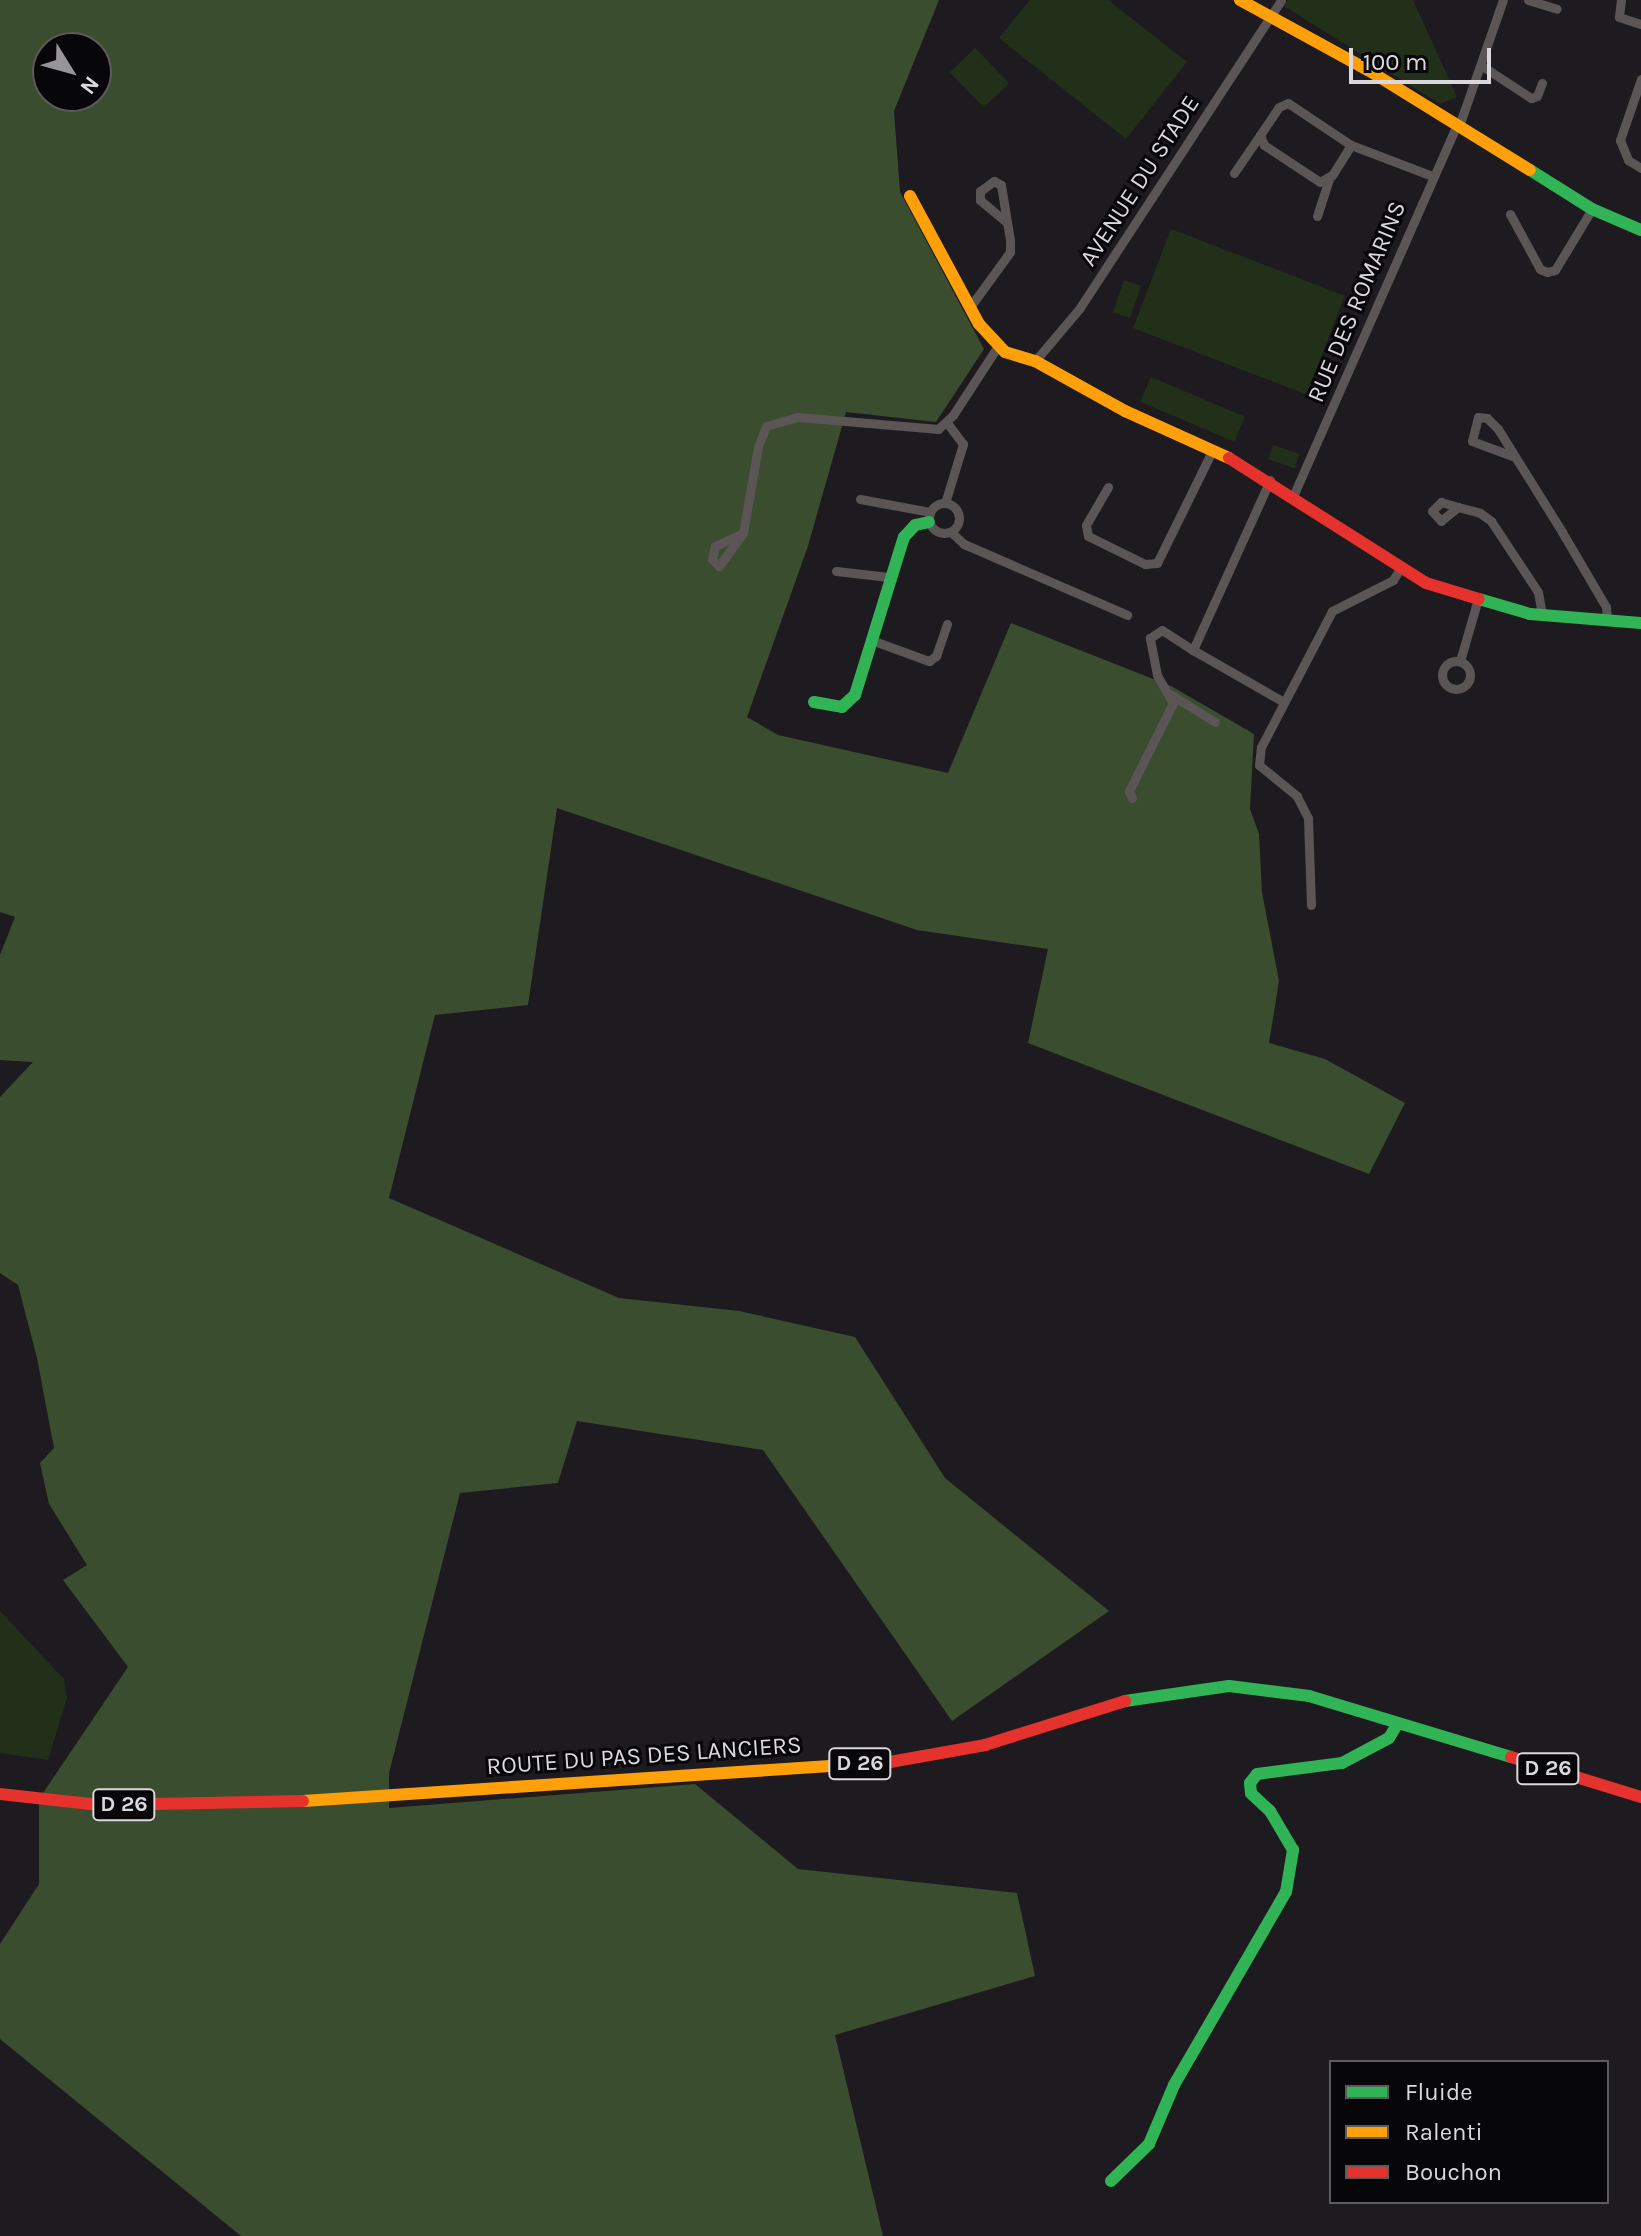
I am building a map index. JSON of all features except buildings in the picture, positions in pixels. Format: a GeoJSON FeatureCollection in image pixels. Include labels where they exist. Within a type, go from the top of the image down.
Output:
{"type":"FeatureCollection","features":[{"type":"Feature","properties":{"kind":"street"},"geometry":{"type":"LineString","coordinates":[[1240,0],[1458,126],[1592,209],[1641,230]]}},
{"type":"Feature","properties":{"kind":"street","name":"AVENUE DU STADE"},"geometry":{"type":"LineString","coordinates":[[1035,361],[1079,309],[1281,0]]}},
{"type":"Feature","properties":{"kind":"street","name":"RUE DES ROMARINS"},"geometry":{"type":"LineString","coordinates":[[1294,494],[1432,176],[1458,126],[1482,66],[1503,0]]}},
{"type":"Feature","properties":{"kind":"street"},"geometry":{"type":"LineString","coordinates":[[1528,0],[1557,9]]}},
{"type":"Feature","properties":{"kind":"street"},"geometry":{"type":"LineString","coordinates":[[1621,0],[1619,17],[1641,24]]}},
{"type":"Feature","properties":{"kind":"street"},"geometry":{"type":"LineString","coordinates":[[1482,66],[1531,98],[1537,96],[1542,83]]}},
{"type":"Feature","properties":{"kind":"street"},"geometry":{"type":"LineString","coordinates":[[1641,79],[1620,140],[1628,160],[1641,168]]}},
{"type":"Feature","properties":{"kind":"street"},"geometry":{"type":"LineString","coordinates":[[1234,173],[1279,107],[1288,103],[1351,145],[1432,176]]}},
{"type":"Feature","properties":{"kind":"street"},"geometry":{"type":"LineString","coordinates":[[1260,135],[1264,145],[1315,180],[1329,179]]}},
{"type":"Feature","properties":{"kind":"street"},"geometry":{"type":"LineString","coordinates":[[1317,216],[1329,179],[1351,145]]}},
{"type":"Feature","properties":{"kind":"street"},"geometry":{"type":"LineString","coordinates":[[910,196],[970,307],[998,346],[1035,361],[1270,480],[1400,569],[1477,602],[1542,615],[1641,623]]}},
{"type":"Feature","properties":{"kind":"street"},"geometry":{"type":"LineString","coordinates":[[1510,214],[1540,269],[1547,272],[1555,270],[1592,209]]}},
{"type":"Feature","properties":{"kind":"street"},"geometry":{"type":"LineString","coordinates":[[970,307],[1008,257],[1006,222]]}},
{"type":"Feature","properties":{"kind":"street"},"geometry":{"type":"LineString","coordinates":[[743,533],[758,447],[766,426],[798,417],[938,429],[947,423],[998,346]]}},
{"type":"Feature","properties":{"kind":"street"},"geometry":{"type":"LineString","coordinates":[[1515,457],[1472,441],[1478,417],[1487,418],[1498,429],[1515,457],[1606,607],[1607,618]]}},
{"type":"Feature","properties":{"kind":"street"},"geometry":{"type":"LineString","coordinates":[[814,702],[842,707],[852,699],[889,593],[889,577],[909,529],[930,517],[945,503],[963,444],[947,423]]}},
{"type":"Feature","properties":{"kind":"street"},"geometry":{"type":"LineString","coordinates":[[1108,487],[1086,525],[1088,536],[1145,564],[1157,563],[1212,451]]}},
{"type":"Feature","properties":{"kind":"street"},"geometry":{"type":"LineString","coordinates":[[1193,650],[1270,480]]}},
{"type":"Feature","properties":{"kind":"street"},"geometry":{"type":"LineString","coordinates":[[860,499],[930,517],[938,533],[951,532],[964,544],[1127,615]]}},
{"type":"Feature","properties":{"kind":"street"},"geometry":{"type":"LineString","coordinates":[[945,503],[959,516],[951,532]]}},
{"type":"Feature","properties":{"kind":"street"},"geometry":{"type":"LineString","coordinates":[[1458,507],[1491,521],[1538,592],[1542,615]]}},
{"type":"Feature","properties":{"kind":"street"},"geometry":{"type":"LineString","coordinates":[[1311,905],[1308,818],[1297,796],[1259,765],[1261,747],[1282,701],[1332,611],[1393,580],[1400,569]]}},
{"type":"Feature","properties":{"kind":"street"},"geometry":{"type":"LineString","coordinates":[[836,571],[889,577]]}},
{"type":"Feature","properties":{"kind":"street"},"geometry":{"type":"LineString","coordinates":[[1460,661],[1477,602]]}},
{"type":"Feature","properties":{"kind":"street"},"geometry":{"type":"LineString","coordinates":[[874,641],[929,661],[936,656],[947,624]]}},
{"type":"Feature","properties":{"kind":"street"},"geometry":{"type":"LineString","coordinates":[[1132,798],[1129,791],[1171,708],[1170,694],[1153,664],[1152,634],[1162,630],[1282,701]]}},
{"type":"Feature","properties":{"kind":"street"},"geometry":{"type":"LineString","coordinates":[[1170,694],[1215,722]]}},
{"type":"Feature","properties":{"kind":"street","name":"ROUTE DU PAS DES LANCIERS"},"geometry":{"type":"LineString","coordinates":[[0,1794],[99,1805],[249,1804],[895,1762],[985,1745],[1117,1703],[1188,1688],[1289,1691],[1641,1797]]}},
{"type":"Feature","properties":{"kind":"street"},"geometry":{"type":"LineString","coordinates":[[1111,2181],[1149,2144],[1174,2085],[1286,1892],[1293,1850],[1270,1811],[1251,1793],[1250,1783],[1269,1771],[1355,1757],[1389,1738],[1398,1723]]}},
{"type":"Feature","properties":{"kind":"green space"},"geometry":{"type":"Polygon","coordinates":[[[0,0],[939,0],[894,111],[900,192],[984,349],[936,422],[846,412],[808,546],[747,717],[778,735],[948,773],[1011,623],[1171,686],[1254,734],[1250,809],[1259,834],[1262,892],[1279,981],[1269,1043],[1325,1059],[1405,1103],[1369,1174],[1028,1043],[1048,949],[917,930],[557,808],[528,1005],[435,1015],[389,1198],[619,1298],[739,1311],[855,1337],[945,1478],[1109,1611],[952,1721],[763,1450],[577,1421],[558,1483],[460,1493],[389,1773],[389,1808],[695,1784],[798,1869],[1017,1893],[1035,1976],[835,2035],[883,2236],[241,2236],[0,2039],[0,1944],[39,1884],[39,1799],[128,1667],[63,1580],[87,1565],[49,1504],[40,1463],[54,1448],[37,1358],[18,1285],[0,1273],[0,1097],[33,1062],[0,1060],[0,955],[15,917],[0,912],[0,0]]]}},
{"type":"Feature","properties":{"kind":"green space"},"geometry":{"type":"Polygon","coordinates":[[[1030,0],[1108,0],[1187,62],[1126,139],[999,38],[1030,0]]]}},
{"type":"Feature","properties":{"kind":"green space"},"geometry":{"type":"Polygon","coordinates":[[[1288,0],[1413,0],[1457,97],[1440,104],[1284,6],[1288,0]]]}},
{"type":"Feature","properties":{"kind":"green space"},"geometry":{"type":"Polygon","coordinates":[[[975,48],[1009,83],[984,108],[950,72],[975,48]]]}},
{"type":"Feature","properties":{"kind":"green space"},"geometry":{"type":"Polygon","coordinates":[[[1171,229],[1345,296],[1307,395],[1133,328],[1171,229]]]}},
{"type":"Feature","properties":{"kind":"green space"},"geometry":{"type":"Polygon","coordinates":[[[1124,280],[1141,286],[1130,318],[1113,312],[1124,280]]]}},
{"type":"Feature","properties":{"kind":"green space"},"geometry":{"type":"Polygon","coordinates":[[[1151,377],[1245,417],[1234,442],[1140,402],[1151,377]]]}},
{"type":"Feature","properties":{"kind":"green space"},"geometry":{"type":"Polygon","coordinates":[[[1273,445],[1299,454],[1295,468],[1268,459],[1273,445]]]}},
{"type":"Feature","properties":{"kind":"green space"},"geometry":{"type":"Polygon","coordinates":[[[0,1611],[64,1679],[67,1698],[48,1760],[0,1753],[0,1611]]]}},
{"type":"Feature","properties":{"kind":"traffic: fast"},"geometry":{"type":"LineString","coordinates":[[1530,170],[1592,209],[1641,230]]}},
{"type":"Feature","properties":{"kind":"traffic: fast"},"geometry":{"type":"LineString","coordinates":[[814,702],[842,707],[855,695],[904,537],[915,525],[929,522]]}},
{"type":"Feature","properties":{"kind":"traffic: fast"},"geometry":{"type":"LineString","coordinates":[[1479,599],[1530,614],[1641,623]]}},
{"type":"Feature","properties":{"kind":"traffic: fast"},"geometry":{"type":"LineString","coordinates":[[1125,1701],[1229,1686],[1309,1696],[1511,1757]]}},
{"type":"Feature","properties":{"kind":"traffic: fast"},"geometry":{"type":"LineString","coordinates":[[1111,2181],[1149,2144],[1174,2085],[1286,1892],[1293,1850],[1270,1811],[1251,1793],[1250,1783],[1257,1774],[1342,1763],[1389,1738],[1398,1723]]}},
{"type":"Feature","properties":{"kind":"traffic: slow"},"geometry":{"type":"LineString","coordinates":[[1240,0],[1368,70],[1530,170]]}},
{"type":"Feature","properties":{"kind":"traffic: slow"},"geometry":{"type":"LineString","coordinates":[[910,196],[979,324],[1005,352],[1035,361],[1125,411],[1229,458]]}},
{"type":"Feature","properties":{"kind":"traffic: slow"},"geometry":{"type":"LineString","coordinates":[[303,1801],[890,1762]]}},
{"type":"Feature","properties":{"kind":"traffic: jam"},"geometry":{"type":"LineString","coordinates":[[1229,458],[1426,583],[1479,599]]}},
{"type":"Feature","properties":{"kind":"traffic: jam"},"geometry":{"type":"LineString","coordinates":[[890,1762],[985,1745],[1125,1701]]}},
{"type":"Feature","properties":{"kind":"traffic: jam"},"geometry":{"type":"LineString","coordinates":[[1511,1757],[1641,1797]]}},
{"type":"Feature","properties":{"kind":"traffic: jam"},"geometry":{"type":"LineString","coordinates":[[0,1794],[99,1805],[303,1801]]}}]}
